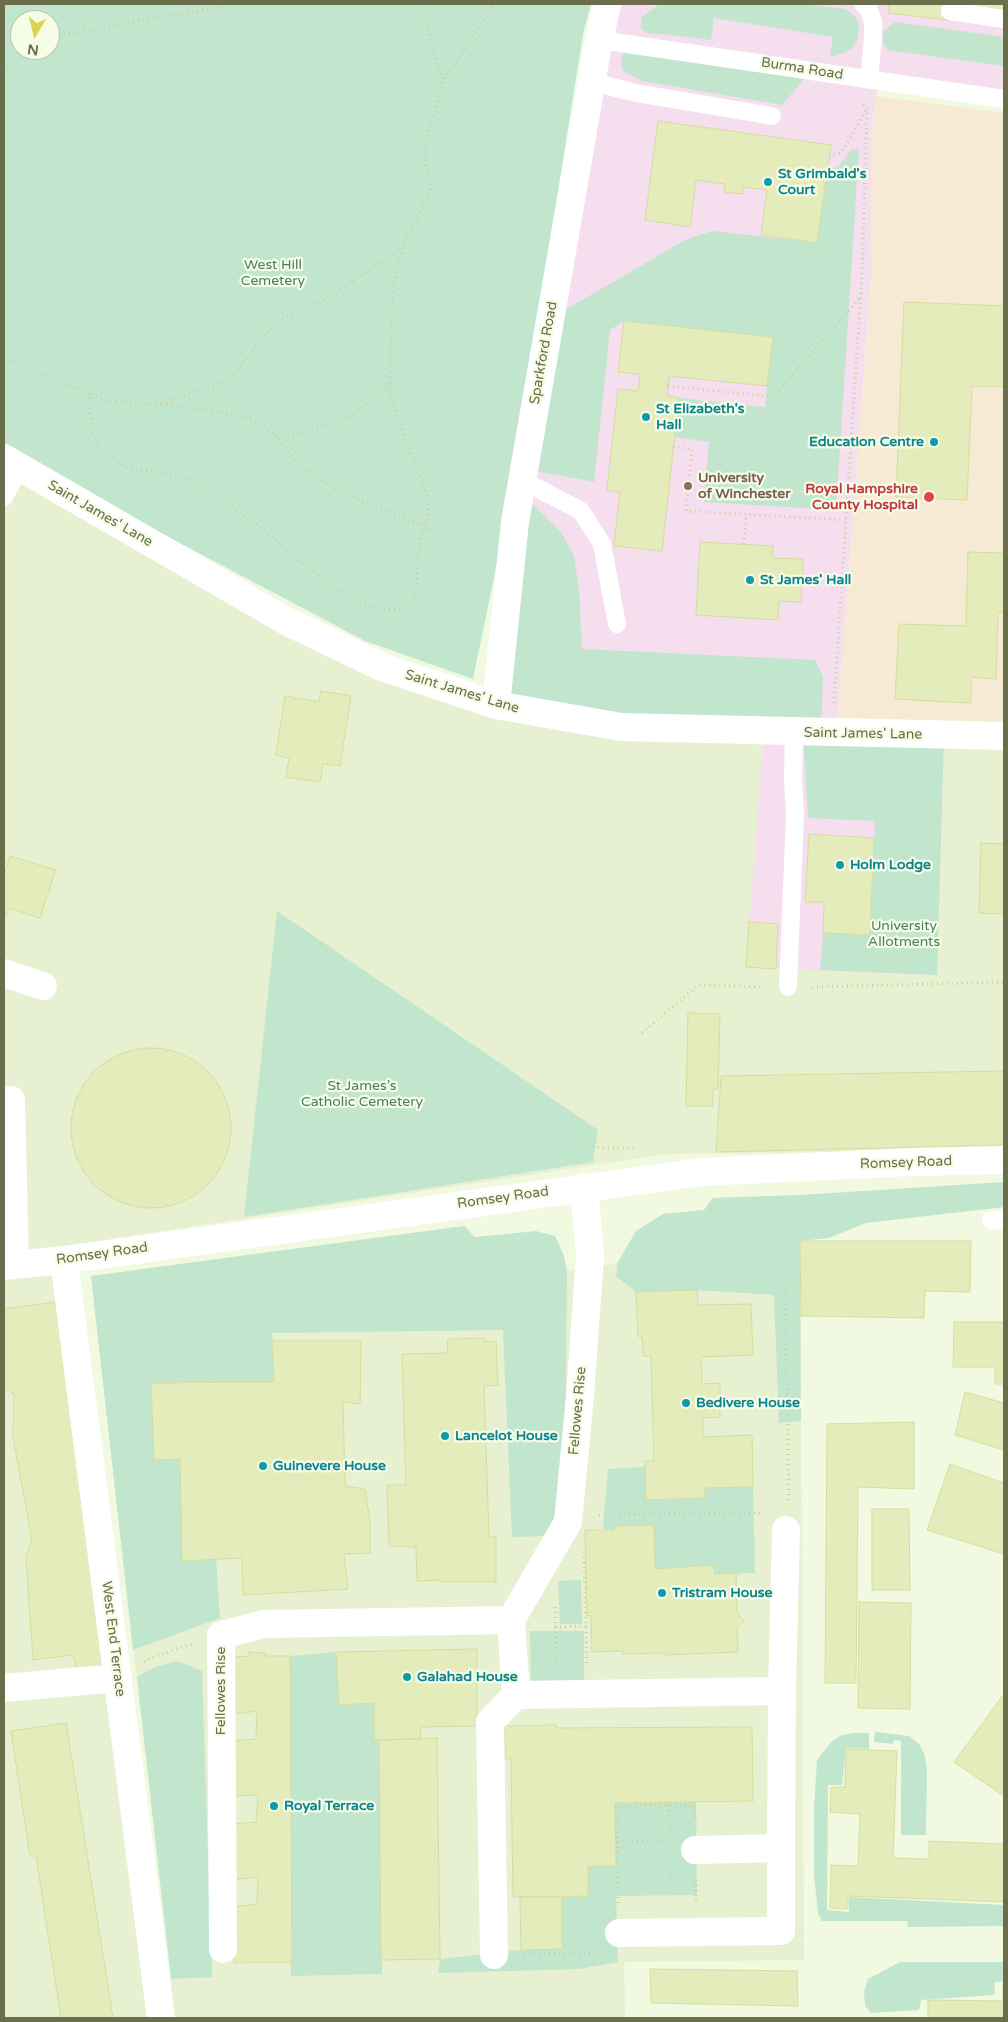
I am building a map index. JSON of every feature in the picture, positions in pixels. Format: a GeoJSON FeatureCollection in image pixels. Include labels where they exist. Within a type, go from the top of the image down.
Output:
{"type":"FeatureCollection","features":[{"type":"Feature","properties":{"kind":"street","name":"Sparkford Road"},"geometry":{"type":"LineString","coordinates":[[496,704],[515,522],[607,4]]}},
{"type":"Feature","properties":{"kind":"street","name":"Saint James' Lane"},"geometry":{"type":"LineString","coordinates":[[12,462],[286,621],[382,667],[496,704],[621,727],[1004,736]]}},
{"type":"Feature","properties":{"kind":"street"},"geometry":{"type":"LineString","coordinates":[[4,973],[43,986]]}},
{"type":"Feature","properties":{"kind":"street"},"geometry":{"type":"LineString","coordinates":[[7,1092],[10,1265]]}},
{"type":"Feature","properties":{"kind":"street","name":"Romsey Road"},"geometry":{"type":"LineString","coordinates":[[10,1265],[64,1260],[702,1172],[912,1162],[1004,1160]]}},
{"type":"Feature","properties":{"kind":"street","name":"Fellowes Rise"},"geometry":{"type":"LineString","coordinates":[[222,1949],[221,1635],[264,1624],[511,1620],[568,1522],[580,1396],[590,1256],[584,1187]]}},
{"type":"Feature","properties":{"kind":"street","name":"West End Terrace"},"geometry":{"type":"LineString","coordinates":[[64,1260],[161,2018]]}},
{"type":"Feature","properties":{"kind":"street"},"geometry":{"type":"LineString","coordinates":[[619,1933],[781,1931],[782,1691],[787,1522]]}},
{"type":"Feature","properties":{"kind":"street"},"geometry":{"type":"LineString","coordinates":[[511,1620],[516,1695]]}},
{"type":"Feature","properties":{"kind":"street"},"geometry":{"type":"LineString","coordinates":[[4,1688],[118,1678]]}},
{"type":"Feature","properties":{"kind":"street"},"geometry":{"type":"LineString","coordinates":[[494,1955],[490,1722],[516,1695],[782,1691]]}},
{"type":"Feature","properties":{"kind":"street"},"geometry":{"type":"LineString","coordinates":[[695,1845],[781,1848]]}},
{"type":"Feature","properties":{"kind":"lane"},"geometry":{"type":"LineString","coordinates":[[868,4],[873,21],[869,80]]}},
{"type":"Feature","properties":{"kind":"lane"},"geometry":{"type":"LineString","coordinates":[[950,11],[1004,19]]}},
{"type":"Feature","properties":{"kind":"lane","name":"Burma Road"},"geometry":{"type":"LineString","coordinates":[[600,40],[1004,99]]}},
{"type":"Feature","properties":{"kind":"lane"},"geometry":{"type":"LineString","coordinates":[[592,82],[636,93],[772,116]]}},
{"type":"Feature","properties":{"kind":"lane"},"geometry":{"type":"LineString","coordinates":[[4,497],[12,462]]}},
{"type":"Feature","properties":{"kind":"lane"},"geometry":{"type":"LineString","coordinates":[[522,480],[581,511],[602,544],[617,624]]}},
{"type":"Feature","properties":{"kind":"lane"},"geometry":{"type":"LineString","coordinates":[[788,987],[795,814],[793,780],[794,732]]}},
{"type":"Feature","properties":{"kind":"path"},"geometry":{"type":"LineString","coordinates":[[60,35],[236,4]]}},
{"type":"Feature","properties":{"kind":"path"},"geometry":{"type":"LineString","coordinates":[[413,4],[426,23],[443,82]]}},
{"type":"Feature","properties":{"kind":"path"},"geometry":{"type":"LineString","coordinates":[[89,394],[92,433],[99,448],[110,457],[127,466],[146,471],[163,472],[195,482],[253,521],[292,555],[342,592],[375,608],[402,609],[412,604],[416,591],[417,562],[429,499],[390,396],[394,280],[404,246],[431,190],[426,163],[426,144],[443,82],[494,4]]}},
{"type":"Feature","properties":{"kind":"path"},"geometry":{"type":"LineString","coordinates":[[4,71],[17,60]]}},
{"type":"Feature","properties":{"kind":"path"},"geometry":{"type":"LineString","coordinates":[[829,155],[841,153],[867,109],[860,298],[832,733]]}},
{"type":"Feature","properties":{"kind":"path"},"geometry":{"type":"LineString","coordinates":[[159,404],[230,380],[276,321],[327,299],[404,246]]}},
{"type":"Feature","properties":{"kind":"path"},"geometry":{"type":"LineString","coordinates":[[668,386],[773,397],[860,298]]}},
{"type":"Feature","properties":{"kind":"path"},"geometry":{"type":"LineString","coordinates":[[4,358],[109,401],[189,406],[244,417],[263,426],[299,464],[340,492],[439,532]]}},
{"type":"Feature","properties":{"kind":"path"},"geometry":{"type":"LineString","coordinates":[[272,434],[283,436],[302,433],[352,415],[377,396],[390,382]]}},
{"type":"Feature","properties":{"kind":"path"},"geometry":{"type":"LineString","coordinates":[[673,447],[692,449],[686,511],[846,520]]}},
{"type":"Feature","properties":{"kind":"path"},"geometry":{"type":"LineString","coordinates":[[744,544],[746,514]]}},
{"type":"Feature","properties":{"kind":"path"},"geometry":{"type":"LineString","coordinates":[[642,1033],[698,985],[788,987],[1004,982]]}},
{"type":"Feature","properties":{"kind":"path"},"geometry":{"type":"LineString","coordinates":[[580,1141],[595,1147],[644,1149]]}},
{"type":"Feature","properties":{"kind":"path"},"geometry":{"type":"LineString","coordinates":[[568,1516],[787,1522],[786,1284]]}},
{"type":"Feature","properties":{"kind":"path"},"geometry":{"type":"LineString","coordinates":[[584,1556],[587,1694]]}},
{"type":"Feature","properties":{"kind":"path"},"geometry":{"type":"LineString","coordinates":[[555,1600],[556,1694]]}},
{"type":"Feature","properties":{"kind":"path"},"geometry":{"type":"LineString","coordinates":[[555,1627],[586,1626]]}},
{"type":"Feature","properties":{"kind":"path"},"geometry":{"type":"LineString","coordinates":[[152,1658],[221,1635]]}},
{"type":"Feature","properties":{"kind":"path"},"geometry":{"type":"LineString","coordinates":[[494,1955],[619,1954],[617,1806],[694,1805],[696,1932]]}},
{"type":"Feature","properties":{"kind":"path"},"geometry":{"type":"LineString","coordinates":[[617,1841],[695,1845]]}},
{"type":"Feature","properties":{"kind":"shaded area","name":"University of Winchester"},"geometry":{"type":"Polygon","coordinates":[[[607,4],[1004,4],[1004,99],[878,81],[871,139],[871,277],[838,718],[839,733],[944,735],[937,975],[746,967],[764,731],[621,727],[515,522],[607,4]]]}},
{"type":"Feature","properties":{"kind":"shaded area","name":"Royal Hampshire County Hospital"},"geometry":{"type":"Polygon","coordinates":[[[876,96],[1004,113],[1004,722],[838,718],[871,277],[871,139],[876,96]]]}},
{"type":"Feature","properties":{"kind":"shaded area"},"geometry":{"type":"Polygon","coordinates":[[[4,458],[286,621],[496,705],[1004,736],[1004,1150],[666,1154],[53,1248],[157,1981],[171,1979],[91,1276],[464,1226],[483,1246],[520,1265],[567,1271],[605,1266],[655,1255],[689,1231],[713,1198],[800,1195],[804,1960],[624,1962],[625,2018],[4,2018],[4,458]]]}},
{"type":"Feature","properties":{"kind":"green space","name":"West Hill Cemetery"},"geometry":{"type":"Polygon","coordinates":[[[4,4],[591,4],[583,34],[506,519],[473,679],[365,641],[104,503],[4,445],[4,4]]]}},
{"type":"Feature","properties":{"kind":"green space"},"geometry":{"type":"Polygon","coordinates":[[[659,4],[804,4],[845,9],[854,15],[859,24],[858,38],[852,48],[842,54],[830,57],[833,37],[714,18],[711,40],[648,34],[641,28],[641,18],[659,4]]]}},
{"type":"Feature","properties":{"kind":"green space"},"geometry":{"type":"Polygon","coordinates":[[[895,22],[1004,37],[1004,66],[887,50],[883,42],[883,32],[895,22]]]}},
{"type":"Feature","properties":{"kind":"green space"},"geometry":{"type":"Polygon","coordinates":[[[630,45],[811,71],[782,105],[642,81],[622,70],[621,57],[630,45]]]}},
{"type":"Feature","properties":{"kind":"green space"},"geometry":{"type":"Polygon","coordinates":[[[852,149],[859,149],[836,510],[704,502],[709,442],[675,437],[679,398],[765,407],[772,337],[624,321],[610,330],[594,482],[535,471],[565,310],[687,239],[713,231],[817,243],[827,169],[838,167],[852,149]]]}},
{"type":"Feature","properties":{"kind":"green space","name":"University Allotments"},"geometry":{"type":"Polygon","coordinates":[[[520,492],[561,532],[574,556],[579,589],[582,649],[815,660],[823,677],[821,733],[944,735],[937,975],[820,970],[823,933],[870,935],[875,821],[808,818],[803,733],[496,705],[520,492]]]}},
{"type":"Feature","properties":{"kind":"green space","name":"St James’s Catholic Cemetery"},"geometry":{"type":"Polygon","coordinates":[[[277,911],[598,1130],[593,1162],[244,1217],[277,911]]]}},
{"type":"Feature","properties":{"kind":"green space"},"geometry":{"type":"Polygon","coordinates":[[[1004,1182],[1004,1207],[866,1223],[829,1238],[800,1241],[801,1421],[779,1423],[774,1295],[698,1290],[636,1292],[616,1276],[618,1262],[636,1231],[663,1214],[704,1210],[713,1198],[800,1195],[1004,1182]]]}},
{"type":"Feature","properties":{"kind":"green space"},"geometry":{"type":"Polygon","coordinates":[[[464,1226],[475,1237],[536,1231],[555,1236],[564,1256],[567,1271],[565,1469],[561,1513],[550,1536],[512,1537],[503,1330],[272,1333],[274,1382],[151,1383],[154,1459],[180,1459],[216,1559],[220,1618],[133,1650],[91,1276],[464,1226]]]}},
{"type":"Feature","properties":{"kind":"green space"},"geometry":{"type":"Polygon","coordinates":[[[645,1467],[646,1500],[705,1498],[705,1488],[753,1487],[755,1573],[715,1574],[713,1565],[655,1569],[615,1526],[614,1530],[603,1529],[608,1469],[645,1467]]]}},
{"type":"Feature","properties":{"kind":"green space"},"geometry":{"type":"Polygon","coordinates":[[[581,1580],[582,1624],[560,1624],[558,1581],[581,1580]]]}},
{"type":"Feature","properties":{"kind":"green space"},"geometry":{"type":"Polygon","coordinates":[[[530,1631],[584,1631],[584,1686],[531,1687],[530,1631]]]}},
{"type":"Feature","properties":{"kind":"green space"},"geometry":{"type":"Polygon","coordinates":[[[336,1652],[339,1705],[374,1703],[374,1740],[379,1740],[382,1974],[291,1976],[290,1656],[336,1652]]]}},
{"type":"Feature","properties":{"kind":"green space"},"geometry":{"type":"Polygon","coordinates":[[[177,1661],[202,1671],[212,1977],[171,1979],[137,1677],[155,1667],[177,1661]]]}},
{"type":"Feature","properties":{"kind":"green space"},"geometry":{"type":"Polygon","coordinates":[[[875,1732],[909,1736],[920,1745],[925,1756],[927,1769],[926,1835],[901,1835],[901,1741],[894,1740],[893,1744],[874,1742],[875,1732]]]}},
{"type":"Feature","properties":{"kind":"green space"},"geometry":{"type":"Polygon","coordinates":[[[869,1733],[869,1749],[846,1748],[842,1785],[828,1785],[827,1910],[849,1912],[849,1897],[1004,1905],[1004,1926],[908,1927],[907,1921],[822,1921],[818,1913],[814,1874],[814,1807],[817,1760],[831,1742],[842,1735],[869,1733]]]}},
{"type":"Feature","properties":{"kind":"green space"},"geometry":{"type":"Polygon","coordinates":[[[696,1802],[697,1895],[616,1896],[618,1962],[580,1969],[438,1973],[440,1959],[521,1950],[562,1949],[562,1897],[588,1896],[588,1866],[616,1865],[615,1803],[696,1802]]]}},
{"type":"Feature","properties":{"kind":"green space"},"geometry":{"type":"Polygon","coordinates":[[[900,1962],[1004,1962],[1004,1981],[995,1982],[994,1995],[921,2000],[919,2010],[871,2013],[865,2006],[864,1992],[868,1979],[900,1962]]]}},
{"type":"Feature","properties":{"kind":"building"},"geometry":{"type":"Polygon","coordinates":[[[889,4],[951,4],[949,20],[888,13],[889,4]]]}},
{"type":"Feature","properties":{"kind":"building"},"geometry":{"type":"Polygon","coordinates":[[[959,4],[1004,4],[1004,10],[959,4]]]}},
{"type":"Feature","properties":{"kind":"building","name":"St Grimbald's Court"},"geometry":{"type":"Polygon","coordinates":[[[658,121],[831,145],[817,243],[761,235],[767,190],[743,187],[742,194],[724,192],[725,184],[696,180],[690,227],[645,220],[658,121]]]}},
{"type":"Feature","properties":{"kind":"building","name":"Education Centre"},"geometry":{"type":"Polygon","coordinates":[[[904,302],[1004,306],[1004,387],[972,386],[967,500],[896,497],[904,302]]]}},
{"type":"Feature","properties":{"kind":"building","name":"St Elizabeth's Hall"},"geometry":{"type":"Polygon","coordinates":[[[624,321],[773,337],[767,386],[669,376],[667,396],[679,398],[662,551],[614,546],[620,492],[607,490],[618,389],[638,391],[640,374],[618,372],[624,321]]]}},
{"type":"Feature","properties":{"kind":"building","name":"St James' Hall"},"geometry":{"type":"Polygon","coordinates":[[[700,542],[773,546],[772,558],[803,559],[801,602],[779,601],[778,620],[696,615],[700,542]]]}},
{"type":"Feature","properties":{"kind":"building"},"geometry":{"type":"Polygon","coordinates":[[[968,552],[1004,553],[1004,613],[998,612],[996,679],[971,677],[971,703],[895,699],[899,624],[966,626],[968,552]]]}},
{"type":"Feature","properties":{"kind":"building"},"geometry":{"type":"Polygon","coordinates":[[[321,691],[351,696],[340,766],[323,764],[320,782],[286,777],[289,758],[276,755],[285,696],[319,702],[321,691]]]}},
{"type":"Feature","properties":{"kind":"building","name":"Holm Lodge"},"geometry":{"type":"Polygon","coordinates":[[[809,834],[874,838],[870,935],[823,933],[824,902],[805,902],[809,834]]]}},
{"type":"Feature","properties":{"kind":"building"},"geometry":{"type":"Polygon","coordinates":[[[981,843],[1004,844],[1004,914],[979,913],[981,843]]]}},
{"type":"Feature","properties":{"kind":"building"},"geometry":{"type":"Polygon","coordinates":[[[10,856],[56,870],[40,918],[9,908],[4,920],[4,875],[10,856]]]}},
{"type":"Feature","properties":{"kind":"building"},"geometry":{"type":"Polygon","coordinates":[[[749,922],[778,924],[776,969],[746,967],[749,922]]]}},
{"type":"Feature","properties":{"kind":"building"},"geometry":{"type":"Polygon","coordinates":[[[688,1013],[720,1014],[718,1089],[713,1089],[713,1106],[686,1106],[688,1013]]]}},
{"type":"Feature","properties":{"kind":"building"},"geometry":{"type":"Polygon","coordinates":[[[143,1048],[159,1048],[189,1057],[208,1071],[225,1097],[231,1120],[231,1136],[225,1159],[208,1185],[189,1199],[174,1205],[159,1208],[143,1208],[113,1199],[89,1179],[80,1166],[74,1151],[71,1136],[71,1120],[80,1090],[100,1066],[113,1057],[128,1051],[143,1048]]]}},
{"type":"Feature","properties":{"kind":"building"},"geometry":{"type":"Polygon","coordinates":[[[1004,1071],[1004,1145],[716,1152],[721,1076],[1004,1071]]]}},
{"type":"Feature","properties":{"kind":"building"},"geometry":{"type":"Polygon","coordinates":[[[800,1241],[971,1241],[970,1292],[925,1291],[924,1318],[801,1316],[800,1241]]]}},
{"type":"Feature","properties":{"kind":"building","name":"Bedivere House"},"geometry":{"type":"Polygon","coordinates":[[[697,1290],[698,1305],[751,1304],[753,1355],[701,1357],[702,1384],[720,1383],[720,1417],[703,1418],[703,1437],[752,1435],[753,1487],[705,1488],[705,1498],[646,1500],[645,1461],[654,1461],[651,1356],[643,1356],[642,1337],[638,1336],[636,1292],[697,1290]]]}},
{"type":"Feature","properties":{"kind":"building"},"geometry":{"type":"Polygon","coordinates":[[[57,1302],[103,1667],[77,1671],[73,1655],[33,1660],[26,1557],[32,1540],[13,1437],[14,1394],[4,1388],[4,1309],[57,1302]]]}},
{"type":"Feature","properties":{"kind":"building"},"geometry":{"type":"Polygon","coordinates":[[[954,1322],[1004,1322],[1004,1384],[995,1384],[995,1367],[953,1367],[954,1322]]]}},
{"type":"Feature","properties":{"kind":"building","name":"Lancelot House"},"geometry":{"type":"Polygon","coordinates":[[[485,1338],[485,1342],[496,1341],[498,1385],[484,1386],[489,1537],[496,1537],[496,1582],[417,1581],[416,1547],[389,1546],[387,1485],[406,1485],[402,1354],[447,1353],[448,1339],[485,1338]]]}},
{"type":"Feature","properties":{"kind":"building","name":"Guinevere House"},"geometry":{"type":"Polygon","coordinates":[[[272,1341],[361,1341],[360,1404],[343,1402],[345,1486],[365,1489],[370,1521],[370,1553],[344,1554],[348,1589],[243,1595],[242,1558],[182,1561],[180,1459],[154,1460],[151,1383],[274,1382],[272,1341]]]}},
{"type":"Feature","properties":{"kind":"building"},"geometry":{"type":"Polygon","coordinates":[[[965,1392],[1004,1403],[1004,1450],[955,1435],[965,1392]]]}},
{"type":"Feature","properties":{"kind":"building"},"geometry":{"type":"Polygon","coordinates":[[[914,1422],[914,1489],[858,1487],[856,1683],[825,1683],[827,1424],[914,1422]]]}},
{"type":"Feature","properties":{"kind":"building"},"geometry":{"type":"Polygon","coordinates":[[[950,1464],[1004,1483],[1004,1554],[927,1530],[950,1464]]]}},
{"type":"Feature","properties":{"kind":"building"},"geometry":{"type":"Polygon","coordinates":[[[872,1509],[909,1509],[910,1590],[872,1590],[872,1509]]]}},
{"type":"Feature","properties":{"kind":"building","name":"Tristram House"},"geometry":{"type":"Polygon","coordinates":[[[654,1525],[655,1569],[713,1565],[715,1574],[736,1573],[737,1613],[744,1621],[737,1628],[738,1652],[664,1655],[664,1653],[623,1654],[623,1651],[592,1652],[591,1616],[587,1616],[585,1530],[614,1530],[615,1526],[654,1525]]]}},
{"type":"Feature","properties":{"kind":"building"},"geometry":{"type":"Polygon","coordinates":[[[859,1602],[911,1603],[910,1709],[858,1708],[859,1602]]]}},
{"type":"Feature","properties":{"kind":"building","name":"Galahad House"},"geometry":{"type":"Polygon","coordinates":[[[477,1649],[477,1726],[421,1727],[420,1739],[374,1740],[374,1703],[339,1705],[336,1652],[477,1649]]]}},
{"type":"Feature","properties":{"kind":"building","name":"Royal Terrace"},"geometry":{"type":"Polygon","coordinates":[[[249,1652],[265,1653],[265,1656],[290,1656],[292,1962],[234,1963],[233,1907],[257,1904],[258,1877],[233,1880],[233,1824],[256,1822],[258,1795],[233,1796],[232,1741],[256,1739],[257,1711],[235,1714],[233,1657],[250,1656],[249,1652]]]}},
{"type":"Feature","properties":{"kind":"building"},"geometry":{"type":"Polygon","coordinates":[[[1004,1694],[1004,1796],[954,1762],[1004,1694]]]}},
{"type":"Feature","properties":{"kind":"building"},"geometry":{"type":"Polygon","coordinates":[[[66,1723],[113,2018],[61,2018],[36,1856],[30,1856],[11,1731],[66,1723]]]}},
{"type":"Feature","properties":{"kind":"building"},"geometry":{"type":"Polygon","coordinates":[[[556,1725],[556,1728],[752,1727],[753,1801],[615,1803],[616,1866],[588,1866],[588,1896],[513,1897],[511,1759],[505,1759],[505,1726],[556,1725]]]}},
{"type":"Feature","properties":{"kind":"building","name":"Royal Terrace"},"geometry":{"type":"Polygon","coordinates":[[[437,1738],[440,1959],[381,1960],[379,1740],[437,1738]]]}},
{"type":"Feature","properties":{"kind":"building"},"geometry":{"type":"Polygon","coordinates":[[[846,1749],[897,1751],[893,1858],[929,1859],[929,1841],[1004,1844],[1004,1902],[848,1896],[848,1909],[830,1908],[831,1865],[858,1866],[860,1814],[830,1812],[831,1787],[845,1787],[846,1749]]]}},
{"type":"Feature","properties":{"kind":"building"},"geometry":{"type":"Polygon","coordinates":[[[520,1897],[562,1897],[562,1949],[521,1950],[520,1897]]]}},
{"type":"Feature","properties":{"kind":"building"},"geometry":{"type":"Polygon","coordinates":[[[650,1969],[797,1971],[798,2006],[651,2003],[650,1969]]]}},
{"type":"Feature","properties":{"kind":"building"},"geometry":{"type":"Polygon","coordinates":[[[1003,1983],[1004,2018],[928,2018],[928,2000],[1003,2001],[1003,1983]]]}},
{"type":"Feature","properties":{"kind":"place","name":"St Grimbald's Court"},"geometry":{"type":"Point","coordinates":[768,182]}},
{"type":"Feature","properties":{"kind":"place","name":"St Elizabeth's Hall"},"geometry":{"type":"Point","coordinates":[646,417]}},
{"type":"Feature","properties":{"kind":"place","name":"Education Centre"},"geometry":{"type":"Point","coordinates":[934,442]}},
{"type":"Feature","properties":{"kind":"place","name":"University of Winchester"},"geometry":{"type":"Point","coordinates":[688,486]}},
{"type":"Feature","properties":{"kind":"place","name":"Royal Hampshire County Hospital"},"geometry":{"type":"Point","coordinates":[929,497]}},
{"type":"Feature","properties":{"kind":"place","name":"St James' Hall"},"geometry":{"type":"Point","coordinates":[750,580]}},
{"type":"Feature","properties":{"kind":"place","name":"Holm Lodge"},"geometry":{"type":"Point","coordinates":[840,865]}},
{"type":"Feature","properties":{"kind":"place","name":"Bedivere House"},"geometry":{"type":"Point","coordinates":[686,1403]}},
{"type":"Feature","properties":{"kind":"place","name":"Lancelot House"},"geometry":{"type":"Point","coordinates":[445,1436]}},
{"type":"Feature","properties":{"kind":"place","name":"Guinevere House"},"geometry":{"type":"Point","coordinates":[263,1466]}},
{"type":"Feature","properties":{"kind":"place","name":"Tristram House"},"geometry":{"type":"Point","coordinates":[662,1593]}},
{"type":"Feature","properties":{"kind":"place","name":"Galahad House"},"geometry":{"type":"Point","coordinates":[407,1677]}},
{"type":"Feature","properties":{"kind":"place","name":"Royal Terrace"},"geometry":{"type":"Point","coordinates":[274,1806]}}]}
